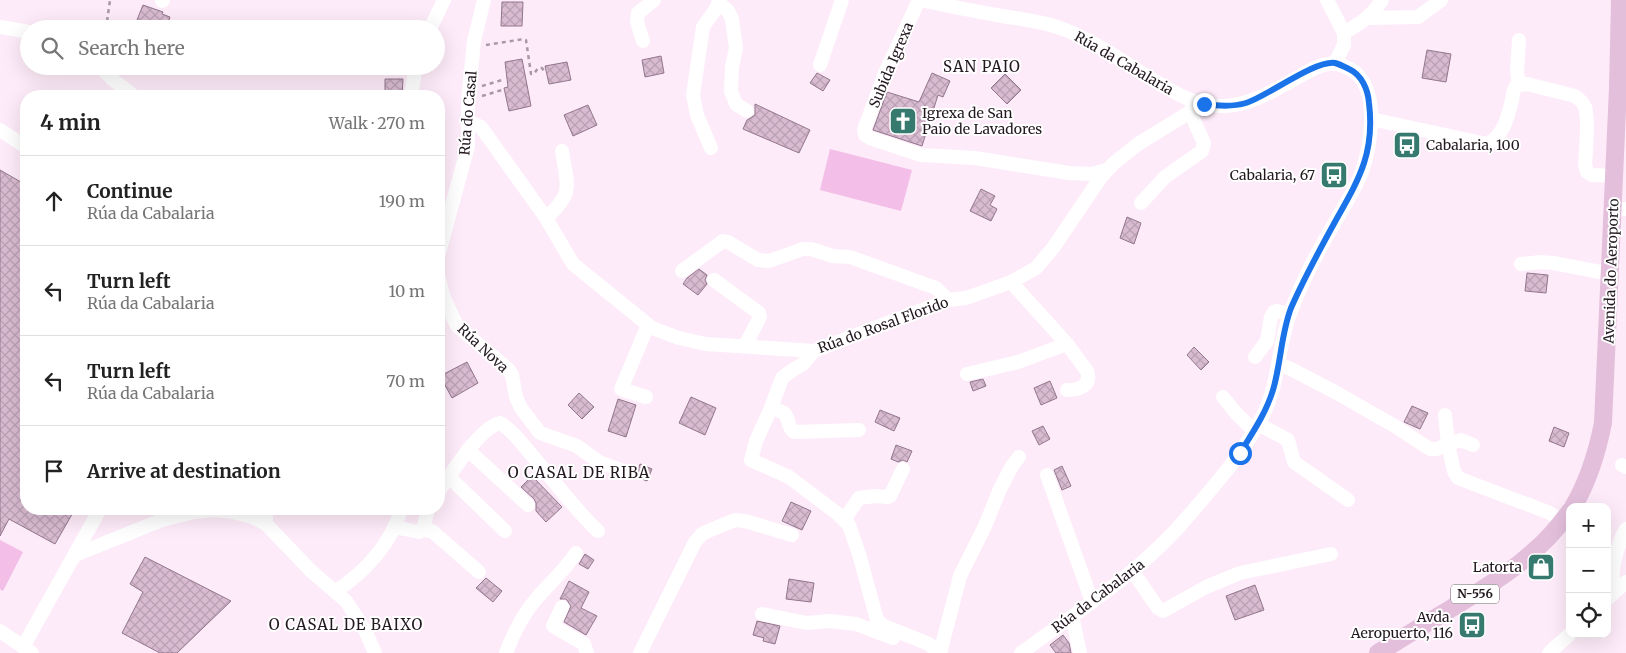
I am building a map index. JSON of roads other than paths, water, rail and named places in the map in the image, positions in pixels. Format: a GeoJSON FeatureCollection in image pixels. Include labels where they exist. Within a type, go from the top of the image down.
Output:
{"type":"FeatureCollection","features":[{"type":"Feature","properties":{"kind":"main road","name":"Avenida do Aeroporto"},"geometry":{"type":"LineString","coordinates":[[1574,503],[1594,462],[1603,423],[1611,274],[1620,208],[1614,176],[1620,0]]}},
{"type":"Feature","properties":{"kind":"main road","name":"N-556"},"geometry":{"type":"LineString","coordinates":[[1378,653],[1491,584],[1520,564],[1537,550],[1566,516]]}},
{"type":"Feature","properties":{"kind":"street"},"geometry":{"type":"LineString","coordinates":[[434,20],[444,0]]}},
{"type":"Feature","properties":{"kind":"street","name":"Rúa do Casal"},"geometry":{"type":"LineString","coordinates":[[445,219],[468,146],[468,101],[474,41],[484,0]]}},
{"type":"Feature","properties":{"kind":"street"},"geometry":{"type":"LineString","coordinates":[[643,41],[637,22],[638,13],[654,0]]}},
{"type":"Feature","properties":{"kind":"street"},"geometry":{"type":"LineString","coordinates":[[820,65],[842,0]]}},
{"type":"Feature","properties":{"kind":"street","name":"Rúa da Cabalaria"},"geometry":{"type":"LineString","coordinates":[[920,0],[955,4],[1062,28],[1087,39],[1173,92],[1193,107],[1245,104],[1312,69],[1325,64],[1335,63],[1352,70],[1361,78],[1369,96],[1371,120],[1368,147],[1361,174],[1315,259],[1289,314],[1285,326],[1279,365],[1268,405],[1240,453],[1188,517],[1133,572],[1021,653]]}},
{"type":"Feature","properties":{"kind":"street","name":"Subida Igrexa"},"geometry":{"type":"LineString","coordinates":[[920,0],[885,73],[864,130],[865,135],[921,155],[974,158],[1069,173],[1091,174],[1107,170]]}},
{"type":"Feature","properties":{"kind":"street"},"geometry":{"type":"LineString","coordinates":[[1326,0],[1344,34],[1344,45],[1335,63]]}},
{"type":"Feature","properties":{"kind":"street"},"geometry":{"type":"LineString","coordinates":[[1344,34],[1368,18],[1382,0]]}},
{"type":"Feature","properties":{"kind":"street"},"geometry":{"type":"LineString","coordinates":[[1368,18],[1418,17],[1441,0]]}},
{"type":"Feature","properties":{"kind":"street"},"geometry":{"type":"LineString","coordinates":[[711,148],[697,115],[693,95],[703,27],[719,1],[732,19],[736,48],[732,67],[731,90],[736,104],[746,112]]}},
{"type":"Feature","properties":{"kind":"street"},"geometry":{"type":"LineString","coordinates":[[0,26],[20,30]]}},
{"type":"Feature","properties":{"kind":"street"},"geometry":{"type":"LineString","coordinates":[[1519,40],[1517,72],[1519,85]]}},
{"type":"Feature","properties":{"kind":"street"},"geometry":{"type":"LineString","coordinates":[[108,75],[126,90]]}},
{"type":"Feature","properties":{"kind":"street"},"geometry":{"type":"LineString","coordinates":[[412,90],[414,75]]}},
{"type":"Feature","properties":{"kind":"street"},"geometry":{"type":"LineString","coordinates":[[1371,120],[1487,144],[1493,141],[1503,129],[1515,88],[1526,84],[1575,96],[1580,99],[1585,107],[1586,116],[1586,172],[1592,175],[1614,176]]}},
{"type":"Feature","properties":{"kind":"street"},"geometry":{"type":"LineString","coordinates":[[1141,203],[1165,177],[1202,151],[1204,143],[1193,107]]}},
{"type":"Feature","properties":{"kind":"street","name":"Rúa do Rosal Florido"},"geometry":{"type":"LineString","coordinates":[[468,122],[481,127],[546,218],[573,264],[652,328],[679,338],[706,344],[814,351],[948,300],[966,298],[1011,282],[1036,268],[1053,248],[1107,170],[1138,144],[1193,107]]}},
{"type":"Feature","properties":{"kind":"street"},"geometry":{"type":"LineString","coordinates":[[0,130],[20,143]]}},
{"type":"Feature","properties":{"kind":"street"},"geometry":{"type":"LineString","coordinates":[[546,218],[559,207],[568,189],[562,151]]}},
{"type":"Feature","properties":{"kind":"street"},"geometry":{"type":"LineString","coordinates":[[682,270],[723,240],[758,260],[769,261],[803,249],[811,249],[834,256],[850,257],[936,288],[948,300]]}},
{"type":"Feature","properties":{"kind":"street"},"geometry":{"type":"LineString","coordinates":[[1521,264],[1553,263],[1611,274]]}},
{"type":"Feature","properties":{"kind":"street"},"geometry":{"type":"LineString","coordinates":[[714,280],[759,313],[760,317],[745,346]]}},
{"type":"Feature","properties":{"kind":"street"},"geometry":{"type":"LineString","coordinates":[[1011,282],[1067,344],[1087,371],[1089,375],[1087,384],[1067,390]]}},
{"type":"Feature","properties":{"kind":"street","name":"Rúa Nova"},"geometry":{"type":"LineString","coordinates":[[445,300],[457,326],[508,370],[512,376],[516,397],[521,408],[540,433],[577,446],[599,462],[629,474]]}},
{"type":"Feature","properties":{"kind":"street"},"geometry":{"type":"LineString","coordinates":[[1255,357],[1268,341],[1270,317],[1277,311],[1289,314]]}},
{"type":"Feature","properties":{"kind":"street"},"geometry":{"type":"LineString","coordinates":[[646,397],[621,389],[648,325]]}},
{"type":"Feature","properties":{"kind":"street"},"geometry":{"type":"LineString","coordinates":[[967,374],[1018,362],[1067,344]]}},
{"type":"Feature","properties":{"kind":"street"},"geometry":{"type":"LineString","coordinates":[[814,351],[803,364],[791,370],[782,378],[756,441],[751,460],[789,477],[849,525],[878,620],[884,626],[929,644],[937,653]]}},
{"type":"Feature","properties":{"kind":"street"},"geometry":{"type":"LineString","coordinates":[[1279,365],[1289,368],[1335,392],[1393,425],[1430,449],[1437,449],[1461,440],[1473,445]]}},
{"type":"Feature","properties":{"kind":"street"},"geometry":{"type":"LineString","coordinates":[[1223,397],[1234,412],[1256,427],[1288,440],[1294,462],[1348,500]]}},
{"type":"Feature","properties":{"kind":"street"},"geometry":{"type":"LineString","coordinates":[[771,408],[787,416],[788,426],[794,432],[859,430]]}},
{"type":"Feature","properties":{"kind":"street"},"geometry":{"type":"LineString","coordinates":[[1445,415],[1448,444],[1454,471],[1458,478],[1550,513],[1566,516]]}},
{"type":"Feature","properties":{"kind":"street"},"geometry":{"type":"LineString","coordinates":[[445,483],[468,450],[495,425],[500,423],[523,444],[552,478],[573,507],[598,531]]}},
{"type":"Feature","properties":{"kind":"street"},"geometry":{"type":"LineString","coordinates":[[468,450],[528,505]]}},
{"type":"Feature","properties":{"kind":"street"},"geometry":{"type":"LineString","coordinates":[[937,653],[960,576],[985,526],[1000,489],[1019,457]]}},
{"type":"Feature","properties":{"kind":"street"},"geometry":{"type":"LineString","coordinates":[[844,520],[858,498],[875,496],[888,498],[903,469]]}},
{"type":"Feature","properties":{"kind":"street"},"geometry":{"type":"LineString","coordinates":[[1047,475],[1092,602]]}},
{"type":"Feature","properties":{"kind":"street"},"geometry":{"type":"LineString","coordinates":[[449,477],[505,531]]}},
{"type":"Feature","properties":{"kind":"street"},"geometry":{"type":"LineString","coordinates":[[2,635],[28,650],[97,515]]}},
{"type":"Feature","properties":{"kind":"street"},"geometry":{"type":"LineString","coordinates":[[75,555],[162,520],[182,515]]}},
{"type":"Feature","properties":{"kind":"street"},"geometry":{"type":"LineString","coordinates":[[244,515],[266,524],[311,572],[346,601],[365,630],[373,652]]}},
{"type":"Feature","properties":{"kind":"street"},"geometry":{"type":"LineString","coordinates":[[266,515],[266,524]]}},
{"type":"Feature","properties":{"kind":"street"},"geometry":{"type":"LineString","coordinates":[[336,591],[370,564],[394,528],[399,515]]}},
{"type":"Feature","properties":{"kind":"street"},"geometry":{"type":"LineString","coordinates":[[423,530],[427,515]]}},
{"type":"Feature","properties":{"kind":"street"},"geometry":{"type":"LineString","coordinates":[[640,653],[695,542],[702,534],[735,520],[746,521],[792,535]]}},
{"type":"Feature","properties":{"kind":"street"},"geometry":{"type":"LineString","coordinates":[[394,528],[419,532],[423,530],[432,531],[479,572]]}},
{"type":"Feature","properties":{"kind":"street"},"geometry":{"type":"LineString","coordinates":[[1611,595],[1622,585],[1613,582],[1612,576],[1620,542],[1626,529]]}},
{"type":"Feature","properties":{"kind":"street"},"geometry":{"type":"LineString","coordinates":[[506,653],[523,618],[536,600],[570,564],[576,553]]}},
{"type":"Feature","properties":{"kind":"street"},"geometry":{"type":"LineString","coordinates":[[1133,572],[1163,611],[1206,587],[1240,573],[1331,554]]}},
{"type":"Feature","properties":{"kind":"street"},"geometry":{"type":"LineString","coordinates":[[562,607],[553,626],[584,644],[587,653]]}},
{"type":"Feature","properties":{"kind":"street"},"geometry":{"type":"LineString","coordinates":[[762,614],[808,623],[829,621],[856,624],[937,653]]}},
{"type":"Feature","properties":{"kind":"street"},"geometry":{"type":"LineString","coordinates":[[1072,616],[1080,653]]}},
{"type":"Feature","properties":{"kind":"street"},"geometry":{"type":"LineString","coordinates":[[1549,653],[1566,638]]}},
{"type":"Feature","properties":{"kind":"place","name":"Igrexa de San Paio de Lavadores"},"geometry":{"type":"Point","coordinates":[903,121]}},
{"type":"Feature","properties":{"kind":"place","name":"Cabalaria, 100"},"geometry":{"type":"Point","coordinates":[1407,145]}},
{"type":"Feature","properties":{"kind":"place","name":"Cabalaria, 67"},"geometry":{"type":"Point","coordinates":[1334,175]}},
{"type":"Feature","properties":{"kind":"place","name":"Latorta"},"geometry":{"type":"Point","coordinates":[1541,567]}},
{"type":"Feature","properties":{"kind":"place","name":"Avda. Aeropuerto, 116"},"geometry":{"type":"Point","coordinates":[1472,625]}},
{"type":"Feature","properties":{"kind":"district","name":"SAN PAIO"},"geometry":{"type":"Point","coordinates":[982,67]}},
{"type":"Feature","properties":{"kind":"district","name":"O CASAL DE RIBA"},"geometry":{"type":"Point","coordinates":[579,473]}},
{"type":"Feature","properties":{"kind":"district","name":"O CASAL DE BAIXO"},"geometry":{"type":"Point","coordinates":[346,625]}}]}
